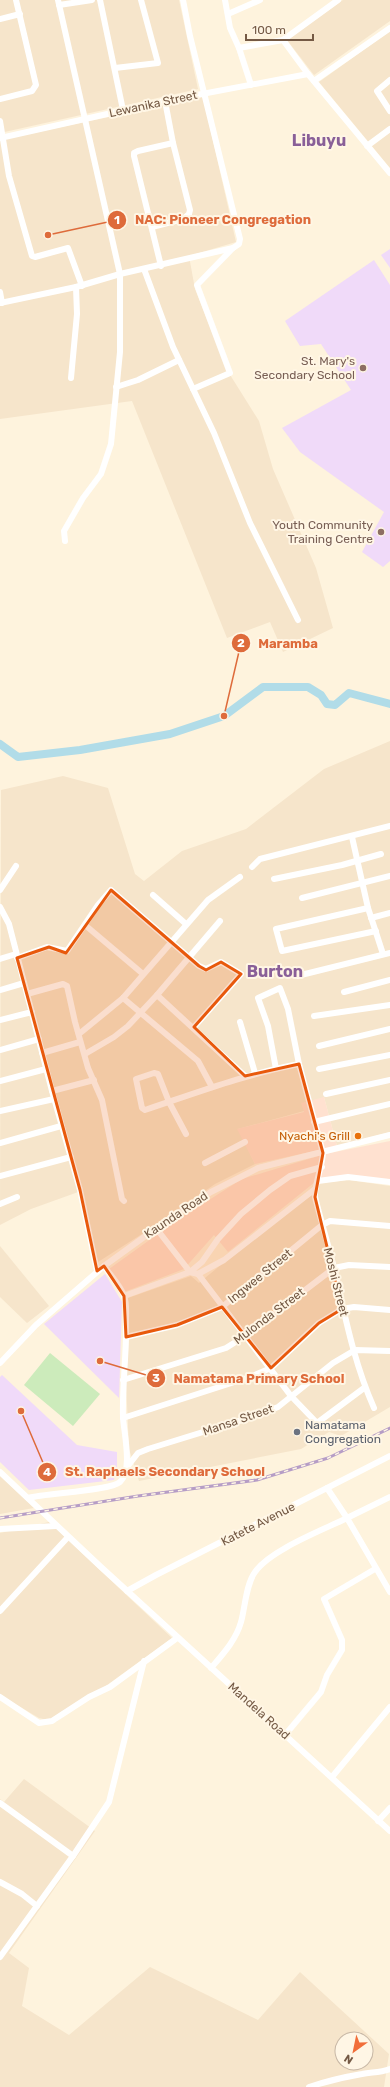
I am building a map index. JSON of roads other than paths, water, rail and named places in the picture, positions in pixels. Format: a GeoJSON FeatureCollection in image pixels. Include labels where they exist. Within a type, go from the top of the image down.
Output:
{"type":"FeatureCollection","features":[{"type":"Feature","properties":{"kind":"street"},"geometry":{"type":"LineString","coordinates":[[0,99],[35,89],[16,0]]}},
{"type":"Feature","properties":{"kind":"street"},"geometry":{"type":"LineString","coordinates":[[65,541],[64,531],[69,520],[101,474],[105,463],[113,430],[113,406],[120,352],[120,274],[84,120],[59,3],[92,0]]}},
{"type":"Feature","properties":{"kind":"street"},"geometry":{"type":"LineString","coordinates":[[100,0],[123,110]]}},
{"type":"Feature","properties":{"kind":"street"},"geometry":{"type":"LineString","coordinates":[[115,68],[158,63],[141,0]]}},
{"type":"Feature","properties":{"kind":"street"},"geometry":{"type":"LineString","coordinates":[[183,0],[204,94],[240,239],[239,244],[233,248],[197,285],[230,373],[193,389]]}},
{"type":"Feature","properties":{"kind":"street"},"geometry":{"type":"LineString","coordinates":[[225,0],[230,28],[239,48],[251,85]]}},
{"type":"Feature","properties":{"kind":"street"},"geometry":{"type":"LineString","coordinates":[[228,14],[260,0]]}},
{"type":"Feature","properties":{"kind":"street"},"geometry":{"type":"LineString","coordinates":[[239,48],[282,40],[338,0]]}},
{"type":"Feature","properties":{"kind":"street"},"geometry":{"type":"LineString","coordinates":[[0,19],[20,14]]}},
{"type":"Feature","properties":{"kind":"street"},"geometry":{"type":"LineString","coordinates":[[314,82],[390,28]]}},
{"type":"Feature","properties":{"kind":"street"},"geometry":{"type":"LineString","coordinates":[[282,40],[314,82],[390,173]]}},
{"type":"Feature","properties":{"kind":"street","name":"Lewanika Street"},"geometry":{"type":"LineString","coordinates":[[1,137],[165,101],[308,74]]}},
{"type":"Feature","properties":{"kind":"street"},"geometry":{"type":"LineString","coordinates":[[390,80],[377,91],[390,111]]}},
{"type":"Feature","properties":{"kind":"street"},"geometry":{"type":"LineString","coordinates":[[152,227],[182,219],[189,214],[190,210],[173,143],[165,101]]}},
{"type":"Feature","properties":{"kind":"street"},"geometry":{"type":"LineString","coordinates":[[0,121],[1,137],[9,176],[32,256],[35,257],[68,248],[79,286],[71,378]]}},
{"type":"Feature","properties":{"kind":"street"},"geometry":{"type":"LineString","coordinates":[[367,146],[390,128]]}},
{"type":"Feature","properties":{"kind":"street"},"geometry":{"type":"LineString","coordinates":[[161,266],[134,152],[173,143]]}},
{"type":"Feature","properties":{"kind":"street"},"geometry":{"type":"LineString","coordinates":[[0,292],[1,303],[79,286],[120,274],[161,266],[233,248]]}},
{"type":"Feature","properties":{"kind":"street"},"geometry":{"type":"LineString","coordinates":[[144,269],[179,360],[214,433],[250,523],[298,620]]}},
{"type":"Feature","properties":{"kind":"street"},"geometry":{"type":"LineString","coordinates":[[116,387],[138,380],[179,360]]}},
{"type":"Feature","properties":{"kind":"street"},"geometry":{"type":"LineString","coordinates":[[252,867],[260,859],[352,837],[390,826]]}},
{"type":"Feature","properties":{"kind":"street"},"geometry":{"type":"LineString","coordinates":[[352,837],[368,908],[383,954]]}},
{"type":"Feature","properties":{"kind":"street"},"geometry":{"type":"LineString","coordinates":[[274,879],[381,854]]}},
{"type":"Feature","properties":{"kind":"street"},"geometry":{"type":"LineString","coordinates":[[0,890],[16,866]]}},
{"type":"Feature","properties":{"kind":"street"},"geometry":{"type":"LineString","coordinates":[[302,898],[390,876]]}},
{"type":"Feature","properties":{"kind":"street"},"geometry":{"type":"LineString","coordinates":[[79,1034],[124,998],[208,900],[240,877]]}},
{"type":"Feature","properties":{"kind":"street"},"geometry":{"type":"LineString","coordinates":[[0,959],[17,956],[47,947],[67,951],[111,890],[188,957],[203,968],[208,968],[217,962],[221,962],[241,974],[194,1027]]}},
{"type":"Feature","properties":{"kind":"street"},"geometry":{"type":"LineString","coordinates":[[153,895],[186,924]]}},
{"type":"Feature","properties":{"kind":"street"},"geometry":{"type":"LineString","coordinates":[[0,907],[9,924],[61,1126],[80,1190],[97,1271]]}},
{"type":"Feature","properties":{"kind":"street"},"geometry":{"type":"LineString","coordinates":[[368,908],[276,929],[279,944],[282,952],[376,930]]}},
{"type":"Feature","properties":{"kind":"street"},"geometry":{"type":"LineString","coordinates":[[371,918],[390,913]]}},
{"type":"Feature","properties":{"kind":"street"},"geometry":{"type":"LineString","coordinates":[[86,1054],[114,1037],[141,1012],[220,921]]}},
{"type":"Feature","properties":{"kind":"street"},"geometry":{"type":"LineString","coordinates":[[85,925],[143,974]]}},
{"type":"Feature","properties":{"kind":"street"},"geometry":{"type":"LineString","coordinates":[[297,976],[390,953]]}},
{"type":"Feature","properties":{"kind":"street"},"geometry":{"type":"LineString","coordinates":[[344,992],[390,980]]}},
{"type":"Feature","properties":{"kind":"street"},"geometry":{"type":"LineString","coordinates":[[0,990],[24,983]]}},
{"type":"Feature","properties":{"kind":"street"},"geometry":{"type":"LineString","coordinates":[[27,994],[66,984],[80,1042],[86,1054],[88,1068],[102,1100],[122,1200],[124,1201]]}},
{"type":"Feature","properties":{"kind":"street"},"geometry":{"type":"LineString","coordinates":[[198,1274],[224,1260],[315,1189],[318,1181],[322,1167],[323,1153],[299,1064],[288,1009],[280,988],[258,998],[268,1026],[276,1069]]}},
{"type":"Feature","properties":{"kind":"street"},"geometry":{"type":"LineString","coordinates":[[157,995],[194,1027],[245,1076]]}},
{"type":"Feature","properties":{"kind":"street"},"geometry":{"type":"LineString","coordinates":[[124,998],[198,1061],[212,1087]]}},
{"type":"Feature","properties":{"kind":"street"},"geometry":{"type":"LineString","coordinates":[[314,1016],[390,1005]]}},
{"type":"Feature","properties":{"kind":"street"},"geometry":{"type":"LineString","coordinates":[[0,1020],[32,1012]]}},
{"type":"Feature","properties":{"kind":"street"},"geometry":{"type":"LineString","coordinates":[[240,1022],[255,1073]]}},
{"type":"Feature","properties":{"kind":"street"},"geometry":{"type":"LineString","coordinates":[[318,1046],[390,1029]]}},
{"type":"Feature","properties":{"kind":"street"},"geometry":{"type":"LineString","coordinates":[[0,1050],[39,1039]]}},
{"type":"Feature","properties":{"kind":"street"},"geometry":{"type":"LineString","coordinates":[[42,1053],[80,1042]]}},
{"type":"Feature","properties":{"kind":"street"},"geometry":{"type":"LineString","coordinates":[[318,1070],[390,1055]]}},
{"type":"Feature","properties":{"kind":"street"},"geometry":{"type":"LineString","coordinates":[[186,1134],[169,1102],[158,1074],[154,1073],[136,1079],[143,1109],[169,1102],[255,1073],[299,1064]]}},
{"type":"Feature","properties":{"kind":"street"},"geometry":{"type":"LineString","coordinates":[[0,1081],[46,1069]]}},
{"type":"Feature","properties":{"kind":"street"},"geometry":{"type":"LineString","coordinates":[[52,1091],[94,1080]]}},
{"type":"Feature","properties":{"kind":"street"},"geometry":{"type":"LineString","coordinates":[[326,1094],[390,1080]]}},
{"type":"Feature","properties":{"kind":"street"},"geometry":{"type":"LineString","coordinates":[[0,1111],[54,1099]]}},
{"type":"Feature","properties":{"kind":"street"},"geometry":{"type":"LineString","coordinates":[[314,1122],[390,1104]]}},
{"type":"Feature","properties":{"kind":"street"},"geometry":{"type":"LineString","coordinates":[[0,1143],[61,1126]]}},
{"type":"Feature","properties":{"kind":"street","name":"Kaunda Road"},"geometry":{"type":"LineString","coordinates":[[0,1363],[36,1325],[97,1271],[156,1228],[211,1192],[258,1168],[323,1153],[390,1134]]}},
{"type":"Feature","properties":{"kind":"street"},"geometry":{"type":"LineString","coordinates":[[205,1163],[245,1142]]}},
{"type":"Feature","properties":{"kind":"street"},"geometry":{"type":"LineString","coordinates":[[0,1176],[71,1157]]}},
{"type":"Feature","properties":{"kind":"street"},"geometry":{"type":"LineString","coordinates":[[124,1296],[190,1272],[202,1262],[218,1239],[241,1214],[270,1190],[290,1176],[322,1167]]}},
{"type":"Feature","properties":{"kind":"street"},"geometry":{"type":"LineString","coordinates":[[318,1181],[348,1178],[390,1182]]}},
{"type":"Feature","properties":{"kind":"street","name":"Moshi Street"},"geometry":{"type":"LineString","coordinates":[[315,1189],[342,1309],[355,1350],[358,1369],[364,1388],[374,1408]]}},
{"type":"Feature","properties":{"kind":"street"},"geometry":{"type":"LineString","coordinates":[[0,1204],[17,1197]]}},
{"type":"Feature","properties":{"kind":"street","name":"Ingwee Street"},"geometry":{"type":"LineString","coordinates":[[126,1337],[177,1325],[222,1306],[322,1225],[330,1221],[390,1226]]}},
{"type":"Feature","properties":{"kind":"street"},"geometry":{"type":"LineString","coordinates":[[156,1228],[190,1272],[198,1274],[291,1396],[318,1423],[364,1388]]}},
{"type":"Feature","properties":{"kind":"street","name":"Mulonda Street"},"geometry":{"type":"LineString","coordinates":[[123,1380],[226,1348],[245,1336],[334,1268],[349,1265],[390,1267]]}},
{"type":"Feature","properties":{"kind":"street"},"geometry":{"type":"LineString","coordinates":[[104,1266],[124,1296],[126,1337],[123,1380],[123,1418],[126,1468]]}},
{"type":"Feature","properties":{"kind":"street"},"geometry":{"type":"LineString","coordinates":[[123,1418],[250,1377],[271,1368],[319,1323],[342,1309],[354,1307],[390,1310]]}},
{"type":"Feature","properties":{"kind":"street"},"geometry":{"type":"LineString","coordinates":[[355,1350],[390,1351]]}},
{"type":"Feature","properties":{"kind":"street","name":"Mansa Street"},"geometry":{"type":"LineString","coordinates":[[28,1498],[42,1494],[108,1487],[118,1483],[124,1476],[131,1459],[138,1453],[271,1411],[333,1363],[355,1350]]}},
{"type":"Feature","properties":{"kind":"street","name":"Katete Avenue"},"geometry":{"type":"LineString","coordinates":[[127,1592],[156,1575],[390,1456]]}},
{"type":"Feature","properties":{"kind":"street","name":"Mandela Road"},"geometry":{"type":"LineString","coordinates":[[0,1472],[127,1592],[390,1831]]}},
{"type":"Feature","properties":{"kind":"street"},"geometry":{"type":"LineString","coordinates":[[328,1488],[390,1592]]}},
{"type":"Feature","properties":{"kind":"street"},"geometry":{"type":"LineString","coordinates":[[211,1668],[236,1636],[241,1622],[247,1592],[254,1572],[288,1546],[390,1497]]}},
{"type":"Feature","properties":{"kind":"street"},"geometry":{"type":"LineString","coordinates":[[0,1529],[56,1526]]}},
{"type":"Feature","properties":{"kind":"street"},"geometry":{"type":"LineString","coordinates":[[0,1611],[17,1591],[48,1561],[68,1537]]}},
{"type":"Feature","properties":{"kind":"street"},"geometry":{"type":"LineString","coordinates":[[285,1735],[321,1692],[327,1675],[342,1650],[342,1640],[324,1599],[375,1569]]}},
{"type":"Feature","properties":{"kind":"street"},"geometry":{"type":"LineString","coordinates":[[0,1697],[30,1719],[43,1724],[60,1716],[89,1697],[110,1687],[177,1638]]}},
{"type":"Feature","properties":{"kind":"street"},"geometry":{"type":"LineString","coordinates":[[0,1957],[73,1856],[109,1802],[144,1661]]}},
{"type":"Feature","properties":{"kind":"street"},"geometry":{"type":"LineString","coordinates":[[332,1777],[390,1707]]}},
{"type":"Feature","properties":{"kind":"street"},"geometry":{"type":"LineString","coordinates":[[0,1803],[73,1856]]}},
{"type":"Feature","properties":{"kind":"street"},"geometry":{"type":"LineString","coordinates":[[378,1821],[390,1808]]}},
{"type":"Feature","properties":{"kind":"street"},"geometry":{"type":"LineString","coordinates":[[0,1882],[22,1894],[37,1906]]}},
{"type":"Feature","properties":{"kind":"street"},"geometry":{"type":"LineString","coordinates":[[309,2087],[328,2081],[367,2073],[379,2073],[390,2069]]}},
{"type":"Feature","properties":{"kind":"waterway"},"geometry":{"type":"LineString","coordinates":[[0,744],[18,757],[80,750],[170,734],[224,716],[263,687],[308,687],[321,695],[327,704],[335,705],[349,693],[390,704]]}},
{"type":"Feature","properties":{"kind":"railway"},"geometry":{"type":"LineString","coordinates":[[0,1518],[138,1496],[257,1480],[328,1458],[390,1428]]}},
{"type":"Feature","properties":{"kind":"place","name":"NAC: Pioneer Congregation"},"geometry":{"type":"Point","coordinates":[48,235]}},
{"type":"Feature","properties":{"kind":"place","name":"St. Mary's Secondary School"},"geometry":{"type":"Point","coordinates":[363,368]}},
{"type":"Feature","properties":{"kind":"place","name":"Youth Community Training Centre"},"geometry":{"type":"Point","coordinates":[381,532]}},
{"type":"Feature","properties":{"kind":"place","name":"Maramba"},"geometry":{"type":"Point","coordinates":[224,716]}},
{"type":"Feature","properties":{"kind":"place","name":"Nyachi's Grill"},"geometry":{"type":"Point","coordinates":[358,1136]}},
{"type":"Feature","properties":{"kind":"place","name":"Namatama Primary School"},"geometry":{"type":"Point","coordinates":[100,1361]}},
{"type":"Feature","properties":{"kind":"place","name":"St. Raphaels Secondary School"},"geometry":{"type":"Point","coordinates":[21,1411]}},
{"type":"Feature","properties":{"kind":"place","name":"Namatama Congregation"},"geometry":{"type":"Point","coordinates":[297,1432]}},
{"type":"Feature","properties":{"kind":"district","name":"Libuyu"},"geometry":{"type":"Point","coordinates":[319,140]}},
{"type":"Feature","properties":{"kind":"district","name":"Burton"},"geometry":{"type":"Point","coordinates":[275,971]}}]}
